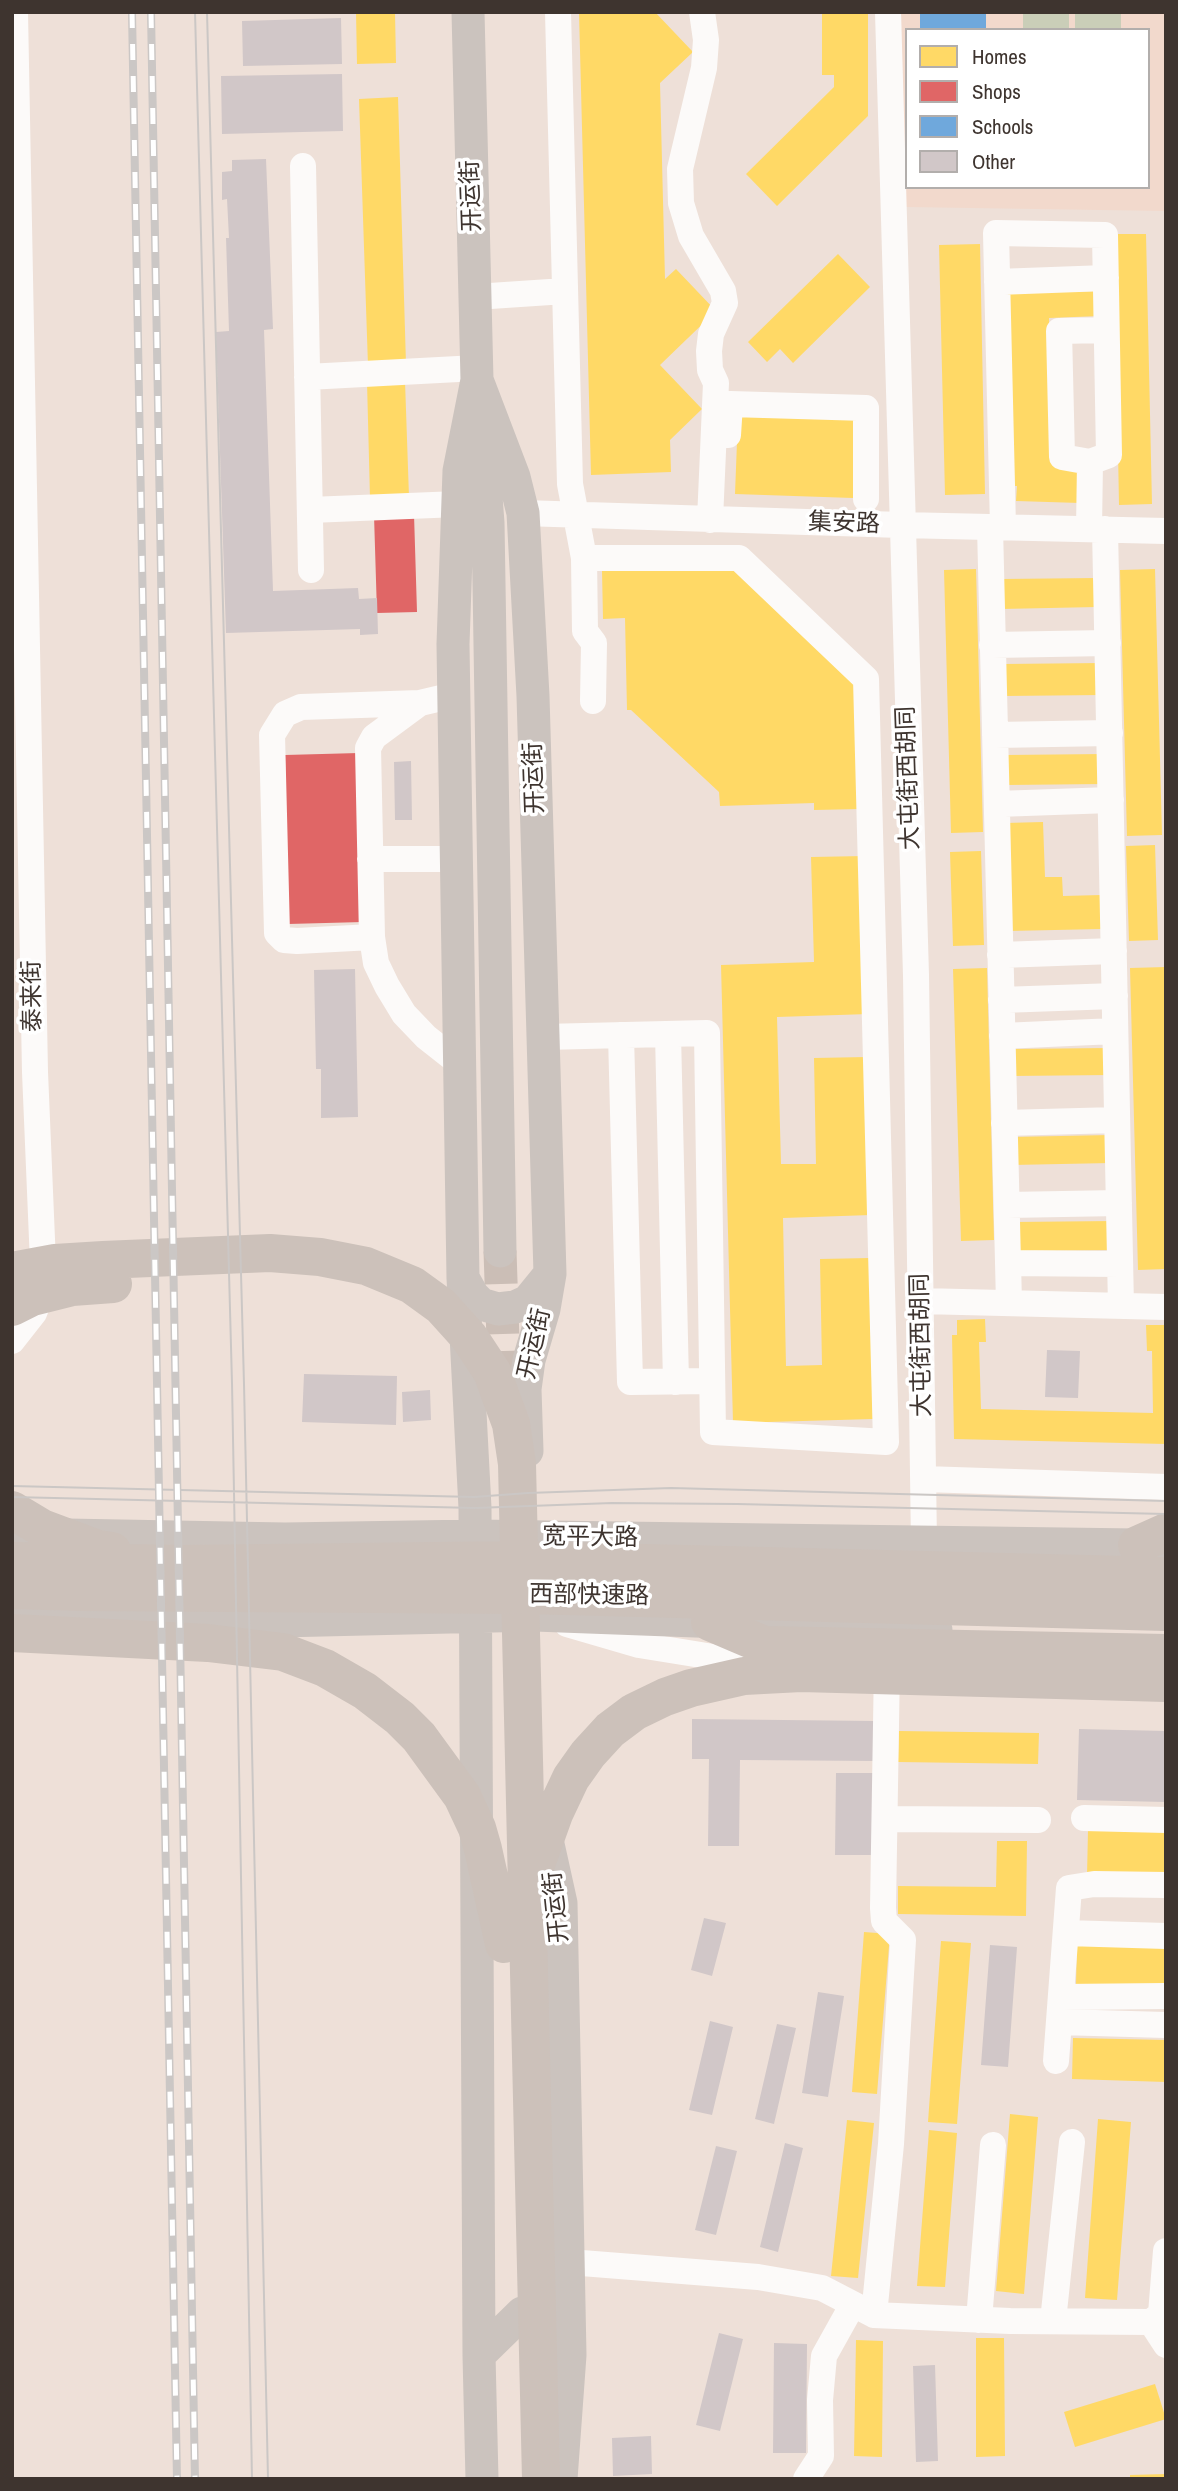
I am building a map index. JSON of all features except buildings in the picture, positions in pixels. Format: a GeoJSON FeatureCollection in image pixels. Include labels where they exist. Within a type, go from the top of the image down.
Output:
{"type":"FeatureCollection","features":[{"type":"Feature","properties":{"kind":"highway"},"geometry":{"type":"LineString","coordinates":[[12,1271],[55,1263],[270,1253],[320,1257],[366,1266],[412,1284],[434,1300],[454,1319],[492,1372],[515,1441],[522,1622],[514,1918],[516,2479]]}},
{"type":"Feature","properties":{"kind":"highway"},"geometry":{"type":"LineString","coordinates":[[12,1307],[53,1292],[94,1285],[267,1280],[310,1282],[363,1291],[397,1304],[421,1322],[454,1354],[480,1407],[492,1476],[499,1694],[506,1750],[508,1906],[514,1918]]}},
{"type":"Feature","properties":{"kind":"highway"},"geometry":{"type":"LineString","coordinates":[[12,1510],[42,1528],[98,1549],[183,1563]]}},
{"type":"Feature","properties":{"kind":"highway","name":"西部快速路"},"geometry":{"type":"LineString","coordinates":[[12,1561],[183,1563],[523,1560],[1166,1576]]}},
{"type":"Feature","properties":{"kind":"highway","name":"西部快速路"},"geometry":{"type":"LineString","coordinates":[[12,1590],[527,1595],[1166,1612]]}},
{"type":"Feature","properties":{"kind":"highway"},"geometry":{"type":"LineString","coordinates":[[710,1622],[764,1645],[1166,1653]]}},
{"type":"Feature","properties":{"kind":"highway"},"geometry":{"type":"LineString","coordinates":[[12,1633],[208,1643],[283,1652],[325,1668],[365,1690],[400,1718],[419,1737],[462,1796],[514,1918],[541,2479]]}},
{"type":"Feature","properties":{"kind":"highway"},"geometry":{"type":"LineString","coordinates":[[514,1918],[554,1814],[571,1778],[610,1730],[634,1712],[665,1697],[744,1676],[801,1673],[1166,1683]]}},
{"type":"Feature","properties":{"kind":"main road","name":"开运街"},"geometry":{"type":"LineString","coordinates":[[468,12],[477,374],[488,523],[500,1251]]}},
{"type":"Feature","properties":{"kind":"main road","name":"开运街"},"geometry":{"type":"LineString","coordinates":[[477,374],[459,471],[453,644],[463,1278],[475,1536],[482,2479]]}},
{"type":"Feature","properties":{"kind":"main road","name":"开运街"},"geometry":{"type":"LineString","coordinates":[[477,374],[514,477],[523,513],[533,695],[550,1274],[544,1309],[529,1360],[525,1389],[540,1808],[561,1903],[570,2356],[561,2479]]}},
{"type":"Feature","properties":{"kind":"main road"},"geometry":{"type":"LineString","coordinates":[[463,1278],[481,1304],[498,1309],[515,1307],[528,1301],[550,1274]]}},
{"type":"Feature","properties":{"kind":"main road","name":"宽平大路"},"geometry":{"type":"LineString","coordinates":[[12,1534],[285,1539],[475,1536],[1156,1545]]}},
{"type":"Feature","properties":{"kind":"main road"},"geometry":{"type":"LineString","coordinates":[[12,1615],[280,1621],[535,1615],[1166,1638]]}},
{"type":"Feature","properties":{"kind":"main road","name":"开运街"},"geometry":{"type":"LineString","coordinates":[[514,1918],[512,2037],[522,2313]]}},
{"type":"Feature","properties":{"kind":"main road"},"geometry":{"type":"LineString","coordinates":[[479,2355],[522,2313],[570,2356]]}},
{"type":"Feature","properties":{"kind":"street","name":"泰来街"},"geometry":{"type":"LineString","coordinates":[[12,1341],[34,1313],[44,1287],[35,1058],[15,12]]}},
{"type":"Feature","properties":{"kind":"street"},"geometry":{"type":"LineString","coordinates":[[558,12],[570,484],[584,558],[585,631],[594,643],[593,701]]}},
{"type":"Feature","properties":{"kind":"street"},"geometry":{"type":"LineString","coordinates":[[702,12],[706,40],[704,68],[680,169],[681,203],[691,236],[723,291],[725,303],[711,334],[709,351],[710,370],[716,383],[717,520]]}},
{"type":"Feature","properties":{"kind":"street","name":"大屯街西胡同"},"geometry":{"type":"LineString","coordinates":[[888,12],[916,975],[924,1544]]}},
{"type":"Feature","properties":{"kind":"street"},"geometry":{"type":"LineString","coordinates":[[303,166],[311,570]]}},
{"type":"Feature","properties":{"kind":"street"},"geometry":{"type":"LineString","coordinates":[[1009,1303],[992,645],[996,527],[996,233],[1105,235],[1109,455],[1090,462],[1062,457],[1059,331],[1106,330]]}},
{"type":"Feature","properties":{"kind":"street"},"geometry":{"type":"LineString","coordinates":[[997,282],[1105,278]]}},
{"type":"Feature","properties":{"kind":"street"},"geometry":{"type":"LineString","coordinates":[[475,297],[565,291]]}},
{"type":"Feature","properties":{"kind":"street"},"geometry":{"type":"LineString","coordinates":[[307,377],[477,374]]}},
{"type":"Feature","properties":{"kind":"street"},"geometry":{"type":"LineString","coordinates":[[717,520],[730,404],[866,408],[866,499]]}},
{"type":"Feature","properties":{"kind":"street"},"geometry":{"type":"LineString","coordinates":[[1090,462],[1108,643],[1121,1306]]}},
{"type":"Feature","properties":{"kind":"street"},"geometry":{"type":"LineString","coordinates":[[310,510],[458,505]]}},
{"type":"Feature","properties":{"kind":"street","name":"集安路"},"geometry":{"type":"LineString","coordinates":[[523,513],[1166,531]]}},
{"type":"Feature","properties":{"kind":"street"},"geometry":{"type":"LineString","coordinates":[[544,1037],[707,1033],[713,1432],[886,1442],[866,679],[739,558],[584,558]]}},
{"type":"Feature","properties":{"kind":"street"},"geometry":{"type":"LineString","coordinates":[[992,645],[1108,643]]}},
{"type":"Feature","properties":{"kind":"street"},"geometry":{"type":"LineString","coordinates":[[372,937],[297,941],[284,940],[277,933],[272,735],[285,714],[301,707],[420,703],[454,695]]}},
{"type":"Feature","properties":{"kind":"street"},"geometry":{"type":"LineString","coordinates":[[420,703],[374,737],[368,748],[372,937],[376,962],[404,1014],[426,1037],[459,1063]]}},
{"type":"Feature","properties":{"kind":"street"},"geometry":{"type":"LineString","coordinates":[[995,736],[1110,733]]}},
{"type":"Feature","properties":{"kind":"street"},"geometry":{"type":"LineString","coordinates":[[997,804],[1111,800]]}},
{"type":"Feature","properties":{"kind":"street"},"geometry":{"type":"LineString","coordinates":[[370,859],[456,859]]}},
{"type":"Feature","properties":{"kind":"street"},"geometry":{"type":"LineString","coordinates":[[1000,955],[1114,951]]}},
{"type":"Feature","properties":{"kind":"street"},"geometry":{"type":"LineString","coordinates":[[1001,1000],[1115,996]]}},
{"type":"Feature","properties":{"kind":"street"},"geometry":{"type":"LineString","coordinates":[[1002,1036],[1115,1031]]}},
{"type":"Feature","properties":{"kind":"street"},"geometry":{"type":"LineString","coordinates":[[668,1034],[676,1382]]}},
{"type":"Feature","properties":{"kind":"street"},"geometry":{"type":"LineString","coordinates":[[621,1035],[630,1382],[712,1381]]}},
{"type":"Feature","properties":{"kind":"street"},"geometry":{"type":"LineString","coordinates":[[1004,1123],[1117,1120]]}},
{"type":"Feature","properties":{"kind":"street"},"geometry":{"type":"LineString","coordinates":[[1007,1205],[1119,1203]]}},
{"type":"Feature","properties":{"kind":"street"},"geometry":{"type":"LineString","coordinates":[[1008,1263],[1120,1264]]}},
{"type":"Feature","properties":{"kind":"street"},"geometry":{"type":"LineString","coordinates":[[921,1301],[1166,1307]]}},
{"type":"Feature","properties":{"kind":"street"},"geometry":{"type":"LineString","coordinates":[[924,1479],[1166,1486]]}},
{"type":"Feature","properties":{"kind":"street"},"geometry":{"type":"LineString","coordinates":[[535,1615],[639,1645],[738,1661],[1166,1671]]}},
{"type":"Feature","properties":{"kind":"street"},"geometry":{"type":"LineString","coordinates":[[806,2479],[821,2456],[820,2400],[824,2356],[864,2310],[891,2144],[903,1940],[884,1921],[887,1664]]}},
{"type":"Feature","properties":{"kind":"street"},"geometry":{"type":"LineString","coordinates":[[1084,1818],[1166,1820]]}},
{"type":"Feature","properties":{"kind":"street"},"geometry":{"type":"LineString","coordinates":[[885,1819],[1038,1819]]}},
{"type":"Feature","properties":{"kind":"street"},"geometry":{"type":"LineString","coordinates":[[1056,2061],[1069,1888],[1094,1884],[1166,1885]]}},
{"type":"Feature","properties":{"kind":"street"},"geometry":{"type":"LineString","coordinates":[[1066,1933],[1166,1936]]}},
{"type":"Feature","properties":{"kind":"street"},"geometry":{"type":"LineString","coordinates":[[1060,2009],[1166,1996]]}},
{"type":"Feature","properties":{"kind":"street"},"geometry":{"type":"LineString","coordinates":[[1060,2009],[1166,2025]]}},
{"type":"Feature","properties":{"kind":"street"},"geometry":{"type":"LineString","coordinates":[[1053,2321],[1072,2142]]}},
{"type":"Feature","properties":{"kind":"street"},"geometry":{"type":"LineString","coordinates":[[979,2319],[993,2145]]}},
{"type":"Feature","properties":{"kind":"street"},"geometry":{"type":"LineString","coordinates":[[569,2262],[758,2277],[822,2288],[864,2310],[979,2319],[1151,2322],[1161,2314],[1166,2251]]}},
{"type":"Feature","properties":{"kind":"street"},"geometry":{"type":"LineString","coordinates":[[1151,2322],[1166,2345]]}},
{"type":"Feature","properties":{"kind":"shaded area"},"geometry":{"type":"Polygon","coordinates":[[[901,12],[1166,12],[1166,211],[905,207],[901,12]]]}},
{"type":"Feature","properties":{"kind":"green space"},"geometry":{"type":"Polygon","coordinates":[[[1023,12],[1069,12],[1069,28],[1023,28],[1023,12]]]}},
{"type":"Feature","properties":{"kind":"green space"},"geometry":{"type":"Polygon","coordinates":[[[1075,12],[1121,12],[1121,28],[1075,28],[1075,12]]]}},
{"type":"Feature","properties":{"kind":"tunnel"},"geometry":{"type":"LineString","coordinates":[[500,1251],[505,1399]]}},
{"type":"Feature","properties":{"kind":"tram line"},"geometry":{"type":"LineString","coordinates":[[195,12],[232,1383],[252,2479]]}},
{"type":"Feature","properties":{"kind":"tram line"},"geometry":{"type":"LineString","coordinates":[[207,12],[244,1384],[268,2479]]}},
{"type":"Feature","properties":{"kind":"tram line"},"geometry":{"type":"LineString","coordinates":[[12,1486],[474,1497],[671,1488],[1166,1501]]}},
{"type":"Feature","properties":{"kind":"tram line"},"geometry":{"type":"LineString","coordinates":[[12,1497],[475,1508],[612,1503],[737,1504],[1166,1514]]}},
{"type":"Feature","properties":{"kind":"railway"},"geometry":{"type":"LineString","coordinates":[[132,12],[177,2479]]}},
{"type":"Feature","properties":{"kind":"railway"},"geometry":{"type":"LineString","coordinates":[[151,12],[195,2479]]}}]}
